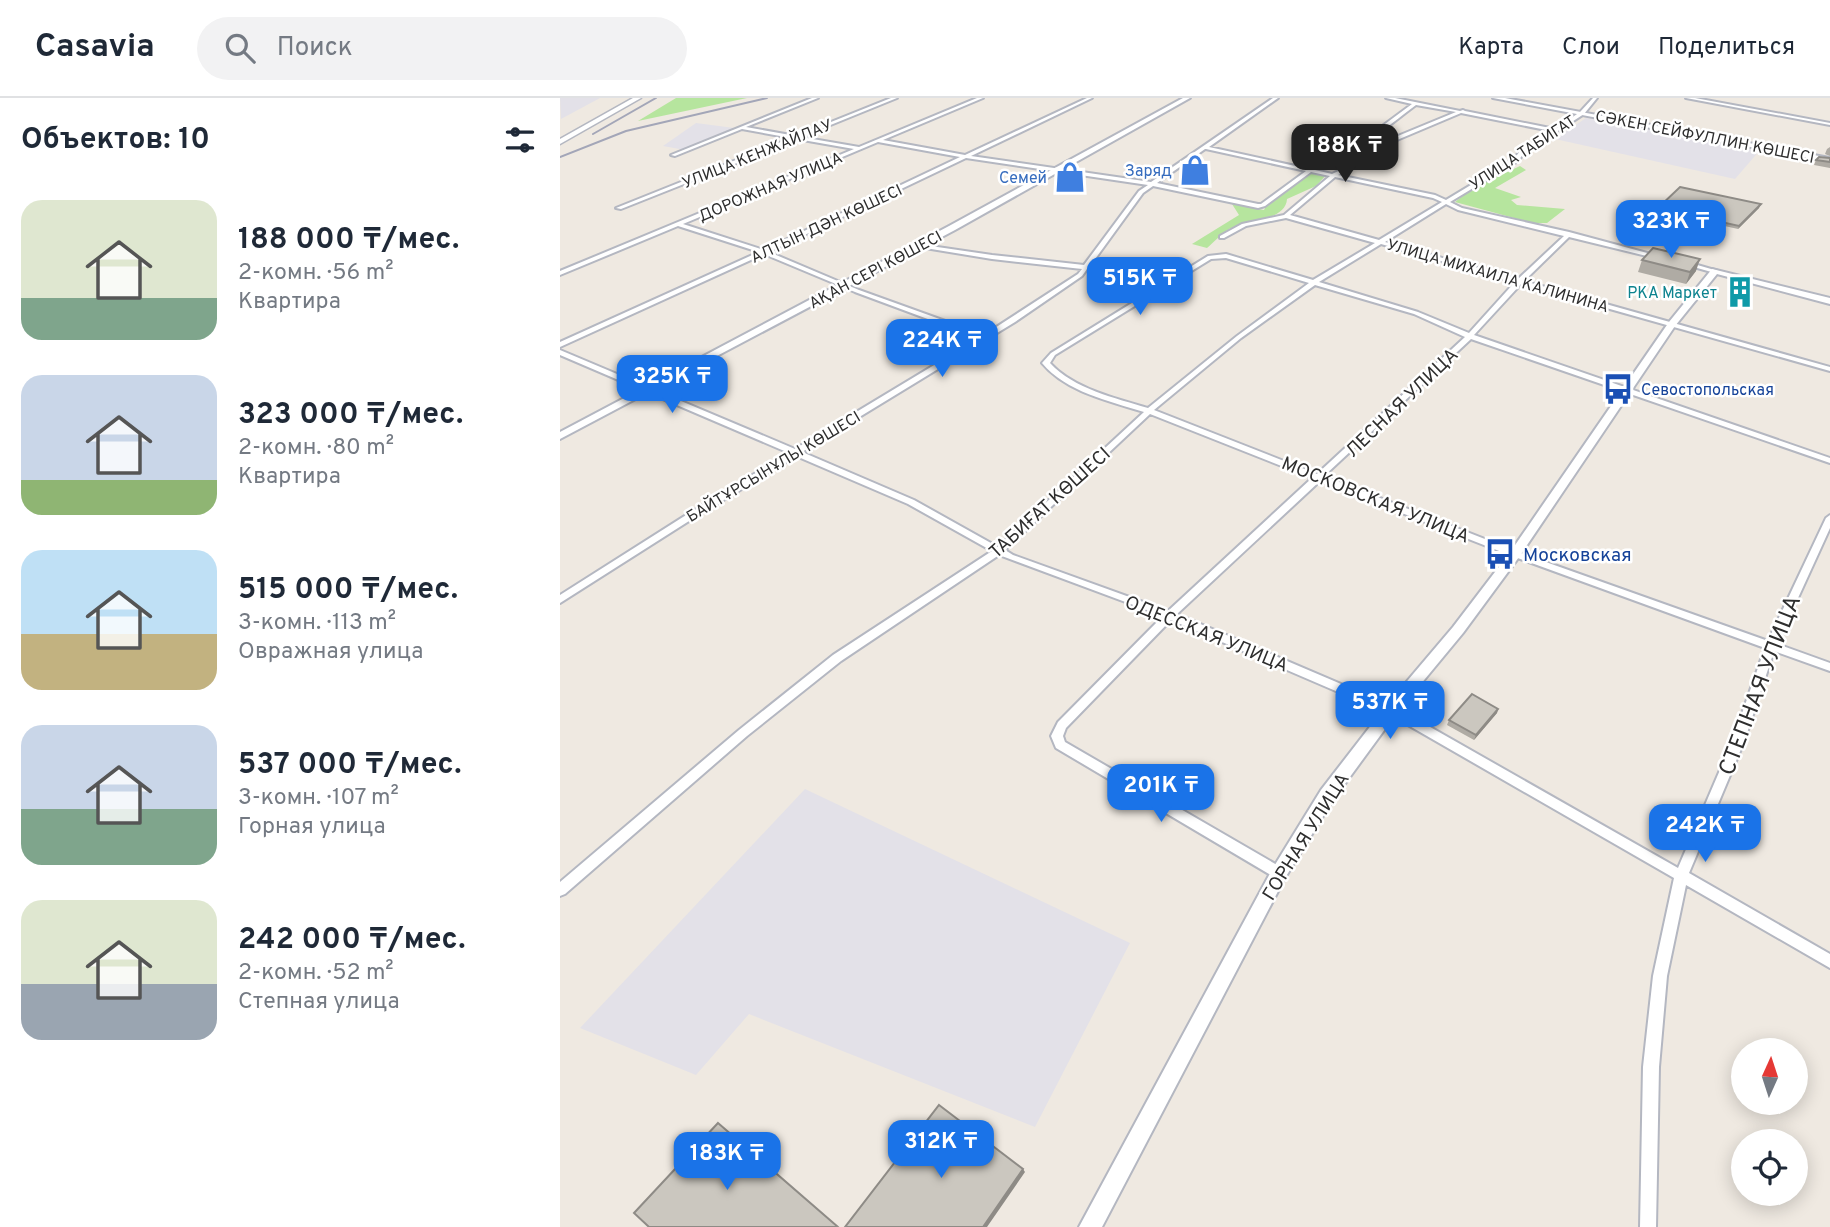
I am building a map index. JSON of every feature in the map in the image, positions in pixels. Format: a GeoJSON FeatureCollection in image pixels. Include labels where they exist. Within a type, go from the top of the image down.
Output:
{"type":"FeatureCollection","features":[{"type":"Feature","properties":{"kind":"main road"},"geometry":{"type":"LineString","coordinates":[[560,142],[638,98]]}},
{"type":"Feature","properties":{"kind":"street"},"geometry":{"type":"LineString","coordinates":[[673,155],[815,98]]}},
{"type":"Feature","properties":{"kind":"street","name":"УЛИЦА КЕНЖАЙЛАУ"},"geometry":{"type":"LineString","coordinates":[[619,208],[895,98]]}},
{"type":"Feature","properties":{"kind":"street","name":"ДОРОЖНАЯ УЛИЦА"},"geometry":{"type":"LineString","coordinates":[[560,273],[981,98]]}},
{"type":"Feature","properties":{"kind":"street","name":"АЛТЫН ДӘН КӨШЕСІ"},"geometry":{"type":"LineString","coordinates":[[560,345],[1090,98]]}},
{"type":"Feature","properties":{"kind":"street","name":"АҚАН СЕРІ КӨШЕСІ"},"geometry":{"type":"LineString","coordinates":[[560,436],[919,246],[1187,98]]}},
{"type":"Feature","properties":{"kind":"street","name":"БАЙТҰРСЫНҰЛЫ КӨШЕСІ"},"geometry":{"type":"LineString","coordinates":[[560,600],[982,337],[1013,321],[1080,275],[1129,205],[1152,184],[1276,98]]}},
{"type":"Feature","properties":{"kind":"street"},"geometry":{"type":"LineString","coordinates":[[1388,98],[1554,130]]}},
{"type":"Feature","properties":{"kind":"street","name":"СӘКЕН СЕЙФУЛЛИН КӨШЕСІ"},"geometry":{"type":"LineString","coordinates":[[1496,98],[1830,160]]}},
{"type":"Feature","properties":{"kind":"street","name":"УЛИЦА ТАБИГАТ"},"geometry":{"type":"LineString","coordinates":[[1445,201],[1516,160],[1522,152],[1582,113],[1595,98]]}},
{"type":"Feature","properties":{"kind":"street"},"geometry":{"type":"LineString","coordinates":[[1688,98],[1830,124]]}},
{"type":"Feature","properties":{"kind":"street"},"geometry":{"type":"LineString","coordinates":[[1722,104],[1729,98]]}},
{"type":"Feature","properties":{"kind":"street"},"geometry":{"type":"LineString","coordinates":[[878,141],[966,157],[1152,184],[1258,206],[1312,169],[1334,161],[1364,142],[1416,103]]}},
{"type":"Feature","properties":{"kind":"street"},"geometry":{"type":"LineString","coordinates":[[1222,237],[1244,225],[1286,216],[1335,174],[1373,157],[1395,139],[1462,111]]}},
{"type":"Feature","properties":{"kind":"street"},"geometry":{"type":"LineString","coordinates":[[743,128],[859,148]]}},
{"type":"Feature","properties":{"kind":"street"},"geometry":{"type":"LineString","coordinates":[[1206,148],[1335,174],[1445,201],[1460,209],[1662,258]]}},
{"type":"Feature","properties":{"kind":"street","name":"ТАБИҒАТ КӨШЕСІ"},"geometry":{"type":"LineString","coordinates":[[560,890],[743,733],[837,658],[999,551],[1149,411],[1239,337],[1313,283],[1382,243],[1445,201]]}},
{"type":"Feature","properties":{"kind":"street","name":"УЛИЦА МИХАИЛА КАЛИНИНА"},"geometry":{"type":"LineString","coordinates":[[1286,216],[1830,369]]}},
{"type":"Feature","properties":{"kind":"street"},"geometry":{"type":"LineString","coordinates":[[678,224],[764,252],[982,337]]}},
{"type":"Feature","properties":{"kind":"street","name":"ЛЕСНАЯ УЛИЦА"},"geometry":{"type":"LineString","coordinates":[[1279,873],[1059,746],[1057,736],[1062,725],[1170,615],[1322,477],[1469,336],[1519,282],[1569,234]]}},
{"type":"Feature","properties":{"kind":"street"},"geometry":{"type":"LineString","coordinates":[[919,246],[1148,274]]}},
{"type":"Feature","properties":{"kind":"street","name":"МОСКОВСКАЯ УЛИЦА"},"geometry":{"type":"LineString","coordinates":[[1313,283],[1226,256],[1210,257],[1053,354],[1046,363],[1048,367],[1082,387],[1108,398],[1322,477],[1515,554],[1830,667]]}},
{"type":"Feature","properties":{"kind":"street"},"geometry":{"type":"LineString","coordinates":[[1675,261],[1830,300]]}},
{"type":"Feature","properties":{"kind":"street","name":"ГОРНАЯ УЛИЦА"},"geometry":{"type":"LineString","coordinates":[[1090,1227],[1279,873],[1327,794],[1515,554],[1672,324],[1715,271]]}},
{"type":"Feature","properties":{"kind":"street"},"geometry":{"type":"LineString","coordinates":[[1313,283],[1416,313],[1469,336],[1830,461]]}},
{"type":"Feature","properties":{"kind":"street","name":"ОДЕССКАЯ УЛИЦА"},"geometry":{"type":"LineString","coordinates":[[560,352],[911,502],[999,551],[1170,615],[1391,710],[1830,961]]}},
{"type":"Feature","properties":{"kind":"street","name":"СТЕПНАЯ УЛИЦА"},"geometry":{"type":"LineString","coordinates":[[1648,1227],[1652,1054],[1660,976],[1682,876],[1738,742],[1771,645],[1830,517]]}},
{"type":"Feature","properties":{"kind":"shaded area"},"geometry":{"type":"Polygon","coordinates":[[[560,98],[600,98],[561,119],[560,98]]]}},
{"type":"Feature","properties":{"kind":"shaded area"},"geometry":{"type":"Polygon","coordinates":[[[1586,118],[1761,149],[1735,179],[1555,139],[1586,118]]]}},
{"type":"Feature","properties":{"kind":"shaded area"},"geometry":{"type":"Polygon","coordinates":[[[696,123],[734,128],[685,150],[663,146],[696,123]]]}},
{"type":"Feature","properties":{"kind":"shaded area"},"geometry":{"type":"Polygon","coordinates":[[[805,789],[1130,943],[1035,1127],[749,1014],[696,1075],[580,1028],[805,789]]]}},
{"type":"Feature","properties":{"kind":"green space"},"geometry":{"type":"Polygon","coordinates":[[[676,98],[747,98],[638,121],[676,98]]]}},
{"type":"Feature","properties":{"kind":"green space"},"geometry":{"type":"Polygon","coordinates":[[[1520,166],[1526,170],[1495,188],[1521,197],[1511,200],[1517,205],[1565,209],[1547,223],[1532,223],[1455,202],[1473,188],[1520,166]]]}},
{"type":"Feature","properties":{"kind":"green space"},"geometry":{"type":"Polygon","coordinates":[[[1314,171],[1327,174],[1316,186],[1287,199],[1280,212],[1229,229],[1207,248],[1192,244],[1239,215],[1232,204],[1264,210],[1267,204],[1314,171]]]}},
{"type":"Feature","properties":{"kind":"building"},"geometry":{"type":"Polygon","coordinates":[[[1819,157],[1830,158],[1830,162],[1816,160],[1819,157]]]}},
{"type":"Feature","properties":{"kind":"building"},"geometry":{"type":"Polygon","coordinates":[[[1680,187],[1761,204],[1739,226],[1658,208],[1680,187]]]}},
{"type":"Feature","properties":{"kind":"building"},"geometry":{"type":"Polygon","coordinates":[[[1653,248],[1700,259],[1690,272],[1642,260],[1653,248]]]}},
{"type":"Feature","properties":{"kind":"building"},"geometry":{"type":"Polygon","coordinates":[[[1472,694],[1498,709],[1476,735],[1449,720],[1472,694]]]}},
{"type":"Feature","properties":{"kind":"building"},"geometry":{"type":"Polygon","coordinates":[[[939,1105],[1023,1169],[983,1227],[845,1227],[939,1105]]]}},
{"type":"Feature","properties":{"kind":"building"},"geometry":{"type":"Polygon","coordinates":[[[718,1123],[838,1227],[649,1227],[634,1213],[718,1123]]]}},
{"type":"Feature","properties":{"kind":"railway"},"geometry":{"type":"LineString","coordinates":[[593,134],[656,98]]}},
{"type":"Feature","properties":{"kind":"railway"},"geometry":{"type":"LineString","coordinates":[[560,157],[626,131],[767,98]]}},
{"type":"Feature","properties":{"kind":"place","name":"Заряд"},"geometry":{"type":"Point","coordinates":[1195,170]}},
{"type":"Feature","properties":{"kind":"place","name":"Семей"},"geometry":{"type":"Point","coordinates":[1070,177]}},
{"type":"Feature","properties":{"kind":"place","name":"РКА Маркет"},"geometry":{"type":"Point","coordinates":[1740,292]}},
{"type":"Feature","properties":{"kind":"place","name":"Севостопольская"},"geometry":{"type":"Point","coordinates":[1618,389]}},
{"type":"Feature","properties":{"kind":"place","name":"Московская"},"geometry":{"type":"Point","coordinates":[1500,554]}}]}
